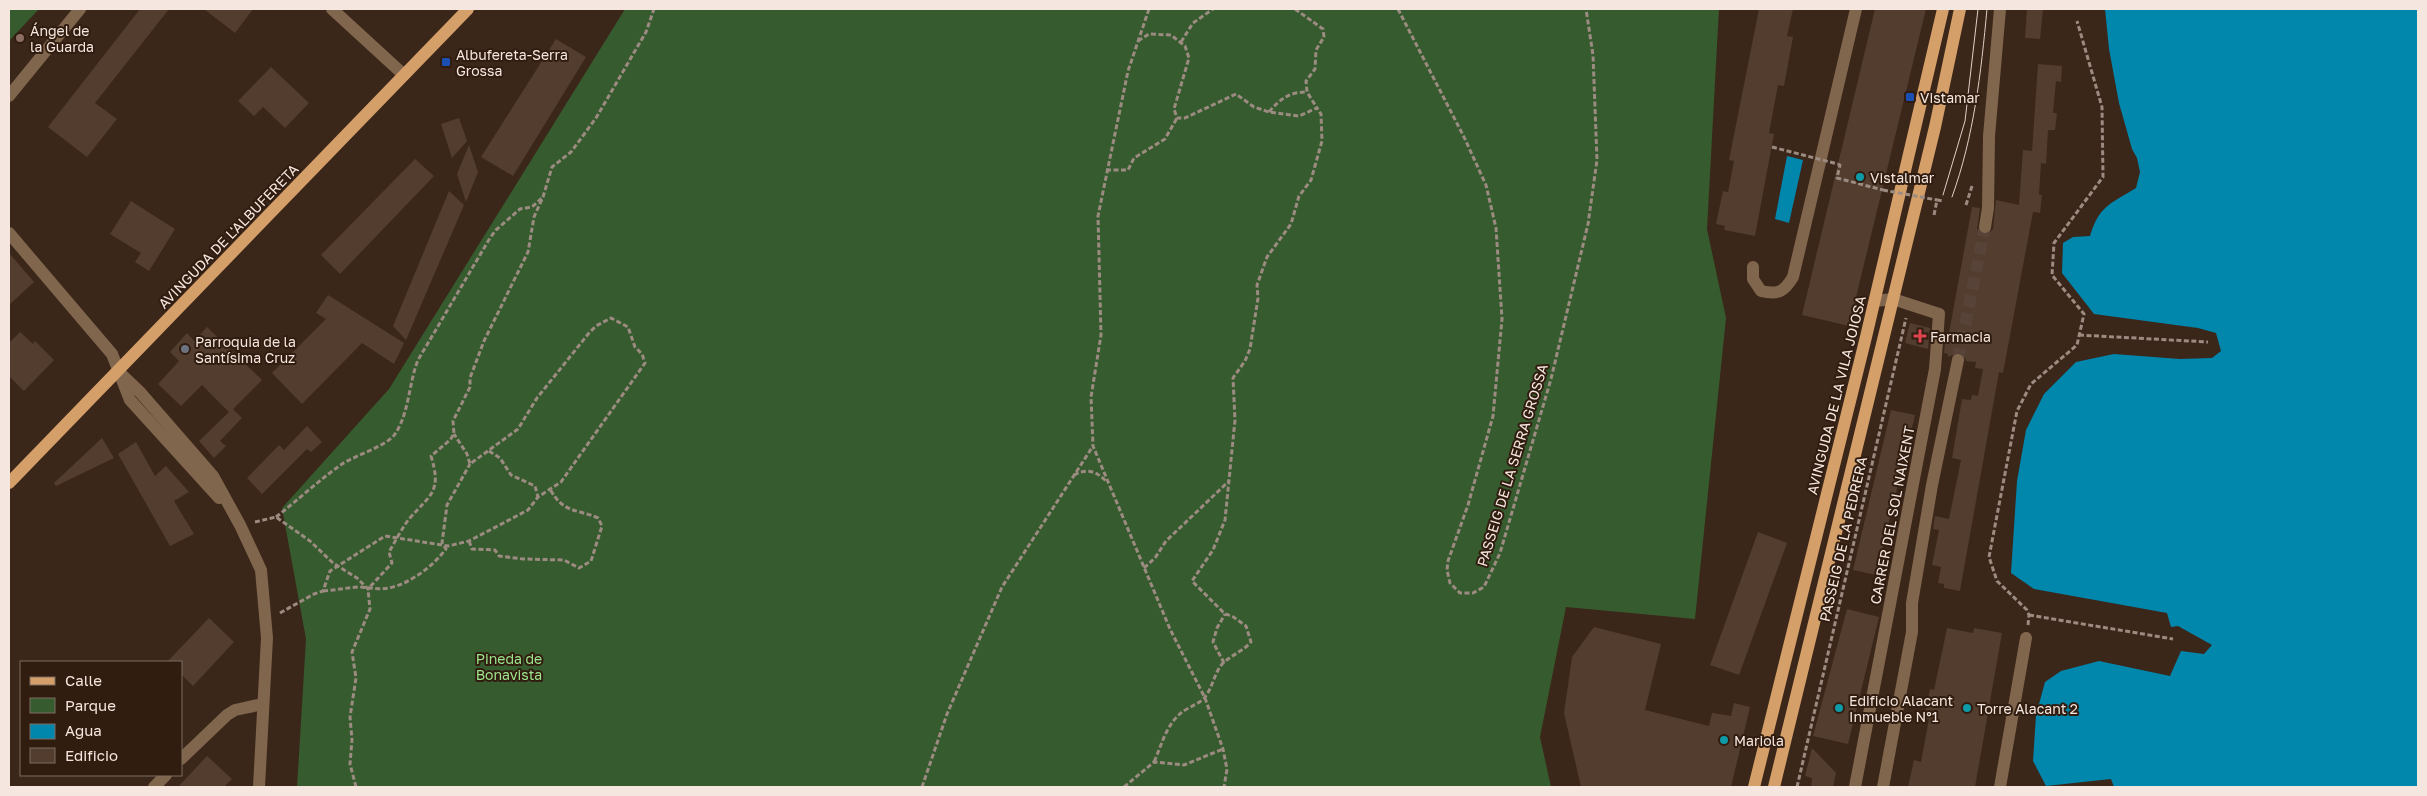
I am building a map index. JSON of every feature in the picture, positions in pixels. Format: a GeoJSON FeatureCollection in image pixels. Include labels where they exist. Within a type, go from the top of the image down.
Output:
{"type":"FeatureCollection","features":[{"type":"Feature","properties":{"kind":"main road","name":"AVINGUDA DE L'ALBUFERETA"},"geometry":{"type":"LineString","coordinates":[[9,483],[468,9]]}},
{"type":"Feature","properties":{"kind":"main road","name":"AVINGUDA DE LA VILA JOIOSA"},"geometry":{"type":"LineString","coordinates":[[1754,787],[1875,301],[1943,9]]}},
{"type":"Feature","properties":{"kind":"main road"},"geometry":{"type":"LineString","coordinates":[[1774,787],[1935,127],[1960,9]]}},
{"type":"Feature","properties":{"kind":"street"},"geometry":{"type":"LineString","coordinates":[[9,96],[80,9]]}},
{"type":"Feature","properties":{"kind":"street"},"geometry":{"type":"LineString","coordinates":[[332,9],[404,75]]}},
{"type":"Feature","properties":{"kind":"street"},"geometry":{"type":"LineString","coordinates":[[1753,266],[1753,279],[1761,291],[1772,294],[1786,289],[1793,278],[1856,9]]}},
{"type":"Feature","properties":{"kind":"street"},"geometry":{"type":"LineString","coordinates":[[1985,227],[1988,208],[1989,136],[2000,9]]}},
{"type":"Feature","properties":{"kind":"street"},"geometry":{"type":"LineString","coordinates":[[9,233],[112,354],[130,400],[231,511],[240,525],[261,570],[267,618],[258,787]]}},
{"type":"Feature","properties":{"kind":"street","name":"CARRER DEL SOL NAIXENT"},"geometry":{"type":"LineString","coordinates":[[1855,787],[1935,369],[1939,314],[1893,299],[1875,301]]}},
{"type":"Feature","properties":{"kind":"street"},"geometry":{"type":"LineString","coordinates":[[1883,787],[1912,632],[1912,603],[1932,484],[1958,360]]}},
{"type":"Feature","properties":{"kind":"street"},"geometry":{"type":"LineString","coordinates":[[2000,787],[2026,638]]}},
{"type":"Feature","properties":{"kind":"street"},"geometry":{"type":"LineString","coordinates":[[182,758],[227,715],[244,708],[263,704]]}},
{"type":"Feature","properties":{"kind":"street"},"geometry":{"type":"LineString","coordinates":[[154,787],[165,776]]}},
{"type":"Feature","properties":{"kind":"path"},"geometry":{"type":"LineString","coordinates":[[470,464],[467,454],[454,434],[453,420],[470,387],[470,378],[484,341],[528,252],[534,217],[543,197],[552,167],[571,152],[596,118],[646,32],[654,9]]}},
{"type":"Feature","properties":{"kind":"path"},"geometry":{"type":"LineString","coordinates":[[1149,9],[1128,70],[1098,216],[1100,335],[1091,397],[1093,446],[1170,629],[1205,698],[1223,749],[1227,769],[1224,787]]}},
{"type":"Feature","properties":{"kind":"path"},"geometry":{"type":"LineString","coordinates":[[1181,42],[1193,23],[1213,9]]}},
{"type":"Feature","properties":{"kind":"path"},"geometry":{"type":"LineString","coordinates":[[1124,787],[1154,762],[1163,735],[1181,713],[1205,698],[1214,677],[1224,662],[1244,650],[1251,642],[1246,626],[1232,616],[1225,614],[1192,581],[1213,550],[1225,520],[1235,420],[1233,378],[1245,361],[1250,349],[1258,298],[1257,285],[1267,257],[1291,224],[1299,196],[1311,180],[1322,141],[1321,114],[1307,92],[1306,81],[1315,69],[1316,50],[1324,37],[1324,29],[1295,9]]}},
{"type":"Feature","properties":{"kind":"path","name":"PASSEIG DE LA SERRA GROSSA"},"geometry":{"type":"LineString","coordinates":[[1398,9],[1464,137],[1486,185],[1496,228],[1502,319],[1493,416],[1468,505],[1448,561],[1450,584],[1460,593],[1466,594],[1484,587],[1500,553],[1551,380],[1588,224],[1597,160],[1593,55],[1586,9]]}},
{"type":"Feature","properties":{"kind":"path"},"geometry":{"type":"LineString","coordinates":[[2077,21],[2102,107],[2103,177],[2054,243],[2052,275],[2084,314],[2077,345],[2031,384],[2017,412],[1990,557],[1997,581],[2029,615],[2173,639]]}},
{"type":"Feature","properties":{"kind":"path"},"geometry":{"type":"LineString","coordinates":[[1106,170],[1128,170],[1134,158],[1165,139],[1177,118],[1174,109],[1189,58],[1186,46],[1171,36],[1149,34],[1138,41]]}},
{"type":"Feature","properties":{"kind":"path"},"geometry":{"type":"LineString","coordinates":[[1268,112],[1284,97],[1297,92],[1307,92]]}},
{"type":"Feature","properties":{"kind":"path"},"geometry":{"type":"LineString","coordinates":[[1177,118],[1185,118],[1236,94],[1254,107],[1268,112],[1299,116],[1317,108]]}},
{"type":"Feature","properties":{"kind":"path"},"geometry":{"type":"LineString","coordinates":[[1772,147],[1840,164],[1837,178],[1883,190],[1944,201]]}},
{"type":"Feature","properties":{"kind":"path"},"geometry":{"type":"LineString","coordinates":[[240,525],[276,517],[343,464],[389,441],[397,432],[410,396],[412,374],[418,360],[490,238],[496,230],[520,209],[532,207],[543,197]]}},
{"type":"Feature","properties":{"kind":"path"},"geometry":{"type":"LineString","coordinates":[[1934,215],[1937,200]]}},
{"type":"Feature","properties":{"kind":"path","name":"PASSEIG DE LA PEDRERA"},"geometry":{"type":"LineString","coordinates":[[1797,787],[1909,304]]}},
{"type":"Feature","properties":{"kind":"path"},"geometry":{"type":"LineString","coordinates":[[267,618],[323,591],[360,587],[368,589],[389,588],[412,578],[436,563],[446,549],[442,543],[447,506],[456,485],[470,464],[518,429],[537,398],[596,326],[611,318],[628,327],[635,347],[642,354],[645,363],[561,482],[538,497],[528,510],[470,541],[448,546],[442,543],[385,536],[330,571],[323,591]]}},
{"type":"Feature","properties":{"kind":"path"},"geometry":{"type":"LineString","coordinates":[[2079,335],[2208,342]]}},
{"type":"Feature","properties":{"kind":"path"},"geometry":{"type":"LineString","coordinates":[[368,589],[392,563],[389,552],[409,519],[434,492],[435,473],[431,456],[450,440],[454,434]]}},
{"type":"Feature","properties":{"kind":"path"},"geometry":{"type":"LineString","coordinates":[[922,787],[947,714],[1002,587],[1093,446]]}},
{"type":"Feature","properties":{"kind":"path"},"geometry":{"type":"LineString","coordinates":[[490,451],[500,458],[511,475],[535,486],[538,497]]}},
{"type":"Feature","properties":{"kind":"path"},"geometry":{"type":"LineString","coordinates":[[1074,475],[1088,470],[1095,472],[1107,483]]}},
{"type":"Feature","properties":{"kind":"path"},"geometry":{"type":"LineString","coordinates":[[1144,568],[1155,558],[1166,541],[1229,481]]}},
{"type":"Feature","properties":{"kind":"path"},"geometry":{"type":"LineString","coordinates":[[470,541],[472,549],[495,550],[499,556],[510,558],[564,560],[579,568],[591,561],[602,526],[598,518],[572,510],[559,503],[550,489]]}},
{"type":"Feature","properties":{"kind":"path"},"geometry":{"type":"LineString","coordinates":[[276,517],[310,541],[333,563],[339,565],[368,589],[370,609],[352,652],[356,678],[350,717],[352,740],[350,764],[356,787]]}},
{"type":"Feature","properties":{"kind":"path"},"geometry":{"type":"LineString","coordinates":[[1224,662],[1213,642],[1217,628],[1225,614]]}},
{"type":"Feature","properties":{"kind":"path"},"geometry":{"type":"LineString","coordinates":[[2026,638],[2029,615]]}},
{"type":"Feature","properties":{"kind":"path"},"geometry":{"type":"LineString","coordinates":[[1154,762],[1184,765],[1223,749]]}},
{"type":"Feature","properties":{"kind":"green space"},"geometry":{"type":"Polygon","coordinates":[[[9,9],[39,9],[9,41],[9,9]]]}},
{"type":"Feature","properties":{"kind":"green space","name":"Pineda de Bonavista"},"geometry":{"type":"Polygon","coordinates":[[[625,9],[1719,9],[1707,229],[1726,318],[1695,619],[1566,607],[1540,737],[1551,787],[297,787],[306,639],[282,508],[389,389],[625,9]]]}},
{"type":"Feature","properties":{"kind":"water"},"geometry":{"type":"Polygon","coordinates":[[[2105,9],[2418,9],[2418,787],[2114,787],[2111,779],[2046,786],[2033,761],[2036,715],[2045,682],[2061,671],[2099,661],[2170,676],[2181,651],[2204,654],[2212,645],[2178,626],[2171,627],[2167,613],[2034,589],[2011,573],[2017,481],[2026,430],[2044,394],[2076,362],[2114,354],[2180,359],[2212,358],[2221,351],[2216,333],[2198,328],[2094,314],[2062,273],[2063,243],[2073,237],[2090,236],[2097,218],[2102,212],[2112,202],[2136,188],[2140,172],[2119,103],[2109,49],[2105,9]]]}},
{"type":"Feature","properties":{"kind":"water"},"geometry":{"type":"Polygon","coordinates":[[[1787,156],[1803,160],[1789,223],[1775,219],[1787,156]]]}},
{"type":"Feature","properties":{"kind":"building"},"geometry":{"type":"Polygon","coordinates":[[[140,9],[169,9],[95,103],[117,119],[87,157],[48,127],[140,9]]]}},
{"type":"Feature","properties":{"kind":"building"},"geometry":{"type":"Polygon","coordinates":[[[204,9],[253,9],[235,33],[204,9]]]}},
{"type":"Feature","properties":{"kind":"building"},"geometry":{"type":"Polygon","coordinates":[[[1759,9],[1793,9],[1787,36],[1793,37],[1784,86],[1778,85],[1769,133],[1774,134],[1755,236],[1724,230],[1725,226],[1716,224],[1723,191],[1728,192],[1734,161],[1729,160],[1759,9]]]}},
{"type":"Feature","properties":{"kind":"building","name":"Vistalmar"},"geometry":{"type":"Polygon","coordinates":[[[1875,9],[1926,9],[1849,326],[1802,315],[1875,9]]]}},
{"type":"Feature","properties":{"kind":"building"},"geometry":{"type":"Polygon","coordinates":[[[2027,9],[2043,9],[2040,39],[2025,38],[2027,9]]]}},
{"type":"Feature","properties":{"kind":"building"},"geometry":{"type":"Polygon","coordinates":[[[556,39],[586,57],[513,176],[481,157],[556,39]]]}},
{"type":"Feature","properties":{"kind":"building"},"geometry":{"type":"Polygon","coordinates":[[[2038,64],[2062,66],[2061,82],[2056,81],[2053,113],[2057,113],[2055,130],[2048,130],[2046,164],[2041,163],[2039,195],[2042,195],[2040,213],[2033,212],[2003,373],[1999,372],[1960,591],[1944,588],[1944,584],[1938,583],[1941,567],[1932,565],[1939,530],[1933,529],[1935,516],[1949,519],[1961,460],[1952,458],[1962,399],[1971,400],[1972,395],[1978,396],[1983,369],[1975,368],[1976,362],[1966,361],[1964,354],[1960,352],[1948,357],[1948,354],[1944,353],[1946,332],[1949,333],[1972,207],[1980,208],[1977,229],[1984,235],[1993,229],[1996,200],[2019,205],[2023,150],[2032,151],[2038,64]]]}},
{"type":"Feature","properties":{"kind":"building"},"geometry":{"type":"Polygon","coordinates":[[[271,67],[309,103],[285,128],[263,107],[254,116],[238,101],[271,67]]]}},
{"type":"Feature","properties":{"kind":"building"},"geometry":{"type":"Polygon","coordinates":[[[459,118],[467,141],[452,158],[441,124],[459,118]]]}},
{"type":"Feature","properties":{"kind":"building"},"geometry":{"type":"Polygon","coordinates":[[[469,145],[478,172],[466,202],[457,174],[469,145]]]}},
{"type":"Feature","properties":{"kind":"building"},"geometry":{"type":"Polygon","coordinates":[[[415,159],[434,176],[340,274],[321,255],[415,159]]]}},
{"type":"Feature","properties":{"kind":"building"},"geometry":{"type":"Polygon","coordinates":[[[449,191],[464,205],[406,340],[393,326],[449,191]]]}},
{"type":"Feature","properties":{"kind":"building"},"geometry":{"type":"Polygon","coordinates":[[[131,201],[175,229],[149,271],[135,262],[141,253],[110,234],[131,201]]]}},
{"type":"Feature","properties":{"kind":"building"},"geometry":{"type":"Polygon","coordinates":[[[9,253],[34,282],[9,305],[9,253]]]}},
{"type":"Feature","properties":{"kind":"building"},"geometry":{"type":"Polygon","coordinates":[[[328,295],[404,343],[394,364],[362,343],[302,404],[272,373],[326,319],[316,313],[328,295]]]}},
{"type":"Feature","properties":{"kind":"building","name":"Farmacia"},"geometry":{"type":"Polygon","coordinates":[[[1910,323],[1930,328],[1928,349],[1905,343],[1910,323]]]}},
{"type":"Feature","properties":{"kind":"building"},"geometry":{"type":"Polygon","coordinates":[[[207,327],[262,380],[233,409],[242,418],[220,441],[226,446],[214,458],[199,441],[229,412],[202,385],[181,406],[158,384],[179,361],[170,352],[187,333],[194,341],[207,327]]]}},
{"type":"Feature","properties":{"kind":"building"},"geometry":{"type":"Polygon","coordinates":[[[20,332],[33,344],[35,341],[54,360],[24,391],[9,376],[9,343],[20,332]]]}},
{"type":"Feature","properties":{"kind":"building"},"geometry":{"type":"Polygon","coordinates":[[[1891,410],[1915,415],[1876,575],[1853,570],[1891,410]]]}},
{"type":"Feature","properties":{"kind":"building"},"geometry":{"type":"Polygon","coordinates":[[[307,426],[322,442],[311,452],[307,449],[262,494],[247,478],[279,445],[284,450],[307,426]]]}},
{"type":"Feature","properties":{"kind":"building"},"geometry":{"type":"Polygon","coordinates":[[[102,438],[114,458],[56,486],[54,483],[102,438]]]}},
{"type":"Feature","properties":{"kind":"building"},"geometry":{"type":"Polygon","coordinates":[[[136,442],[155,476],[166,466],[189,492],[174,501],[194,534],[170,546],[118,454],[136,442]]]}},
{"type":"Feature","properties":{"kind":"building"},"geometry":{"type":"Polygon","coordinates":[[[1758,532],[1787,543],[1739,675],[1710,665],[1758,532]]]}},
{"type":"Feature","properties":{"kind":"building"},"geometry":{"type":"Polygon","coordinates":[[[1847,609],[1879,617],[1848,744],[1813,736],[1847,609]]]}},
{"type":"Feature","properties":{"kind":"building"},"geometry":{"type":"Polygon","coordinates":[[[209,618],[234,642],[193,686],[182,675],[182,661],[168,661],[209,618]]]}},
{"type":"Feature","properties":{"kind":"building"},"geometry":{"type":"Polygon","coordinates":[[[1594,627],[1661,644],[1645,710],[1709,726],[1712,713],[1731,716],[1734,703],[1750,707],[1731,787],[1581,787],[1564,713],[1572,657],[1594,627]]]}},
{"type":"Feature","properties":{"kind":"building","name":"Torre Alacant 2"},"geometry":{"type":"Polygon","coordinates":[[[1947,628],[1973,633],[1974,628],[2002,633],[1975,787],[1908,787],[1914,760],[1921,762],[1929,719],[1924,719],[1930,689],[1934,690],[1947,628]]]}},
{"type":"Feature","properties":{"kind":"building"},"geometry":{"type":"Polygon","coordinates":[[[1812,748],[1836,773],[1833,787],[1811,787],[1812,778],[1805,776],[1812,748]]]}},
{"type":"Feature","properties":{"kind":"building"},"geometry":{"type":"Polygon","coordinates":[[[207,756],[232,779],[224,787],[178,787],[207,756]]]}},
{"type":"Feature","properties":{"kind":"tunnel"},"geometry":{"type":"LineString","coordinates":[[1958,360],[1985,227]]}},
{"type":"Feature","properties":{"kind":"tram line"},"geometry":{"type":"LineString","coordinates":[[1943,195],[1965,121],[1978,9]]}},
{"type":"Feature","properties":{"kind":"tram line"},"geometry":{"type":"LineString","coordinates":[[1952,197],[1966,151],[1976,104],[1987,9]]}},
{"type":"Feature","properties":{"kind":"place","name":"Ángel de la Guarda"},"geometry":{"type":"Point","coordinates":[20,38]}},
{"type":"Feature","properties":{"kind":"place","name":"Albufereta-Serra Grossa"},"geometry":{"type":"Point","coordinates":[446,62]}},
{"type":"Feature","properties":{"kind":"place","name":"Vistamar"},"geometry":{"type":"Point","coordinates":[1910,97]}},
{"type":"Feature","properties":{"kind":"place","name":"Vistalmar"},"geometry":{"type":"Point","coordinates":[1860,177]}},
{"type":"Feature","properties":{"kind":"place","name":"Farmacia"},"geometry":{"type":"Point","coordinates":[1920,336]}},
{"type":"Feature","properties":{"kind":"place","name":"Parroquia de la Santísima Cruz"},"geometry":{"type":"Point","coordinates":[185,349]}},
{"type":"Feature","properties":{"kind":"place","name":"Edificio Alacant Inmueble N°1"},"geometry":{"type":"Point","coordinates":[1839,708]}},
{"type":"Feature","properties":{"kind":"place","name":"Torre Alacant 2"},"geometry":{"type":"Point","coordinates":[1967,708]}},
{"type":"Feature","properties":{"kind":"place","name":"Mariola"},"geometry":{"type":"Point","coordinates":[1724,740]}}]}
